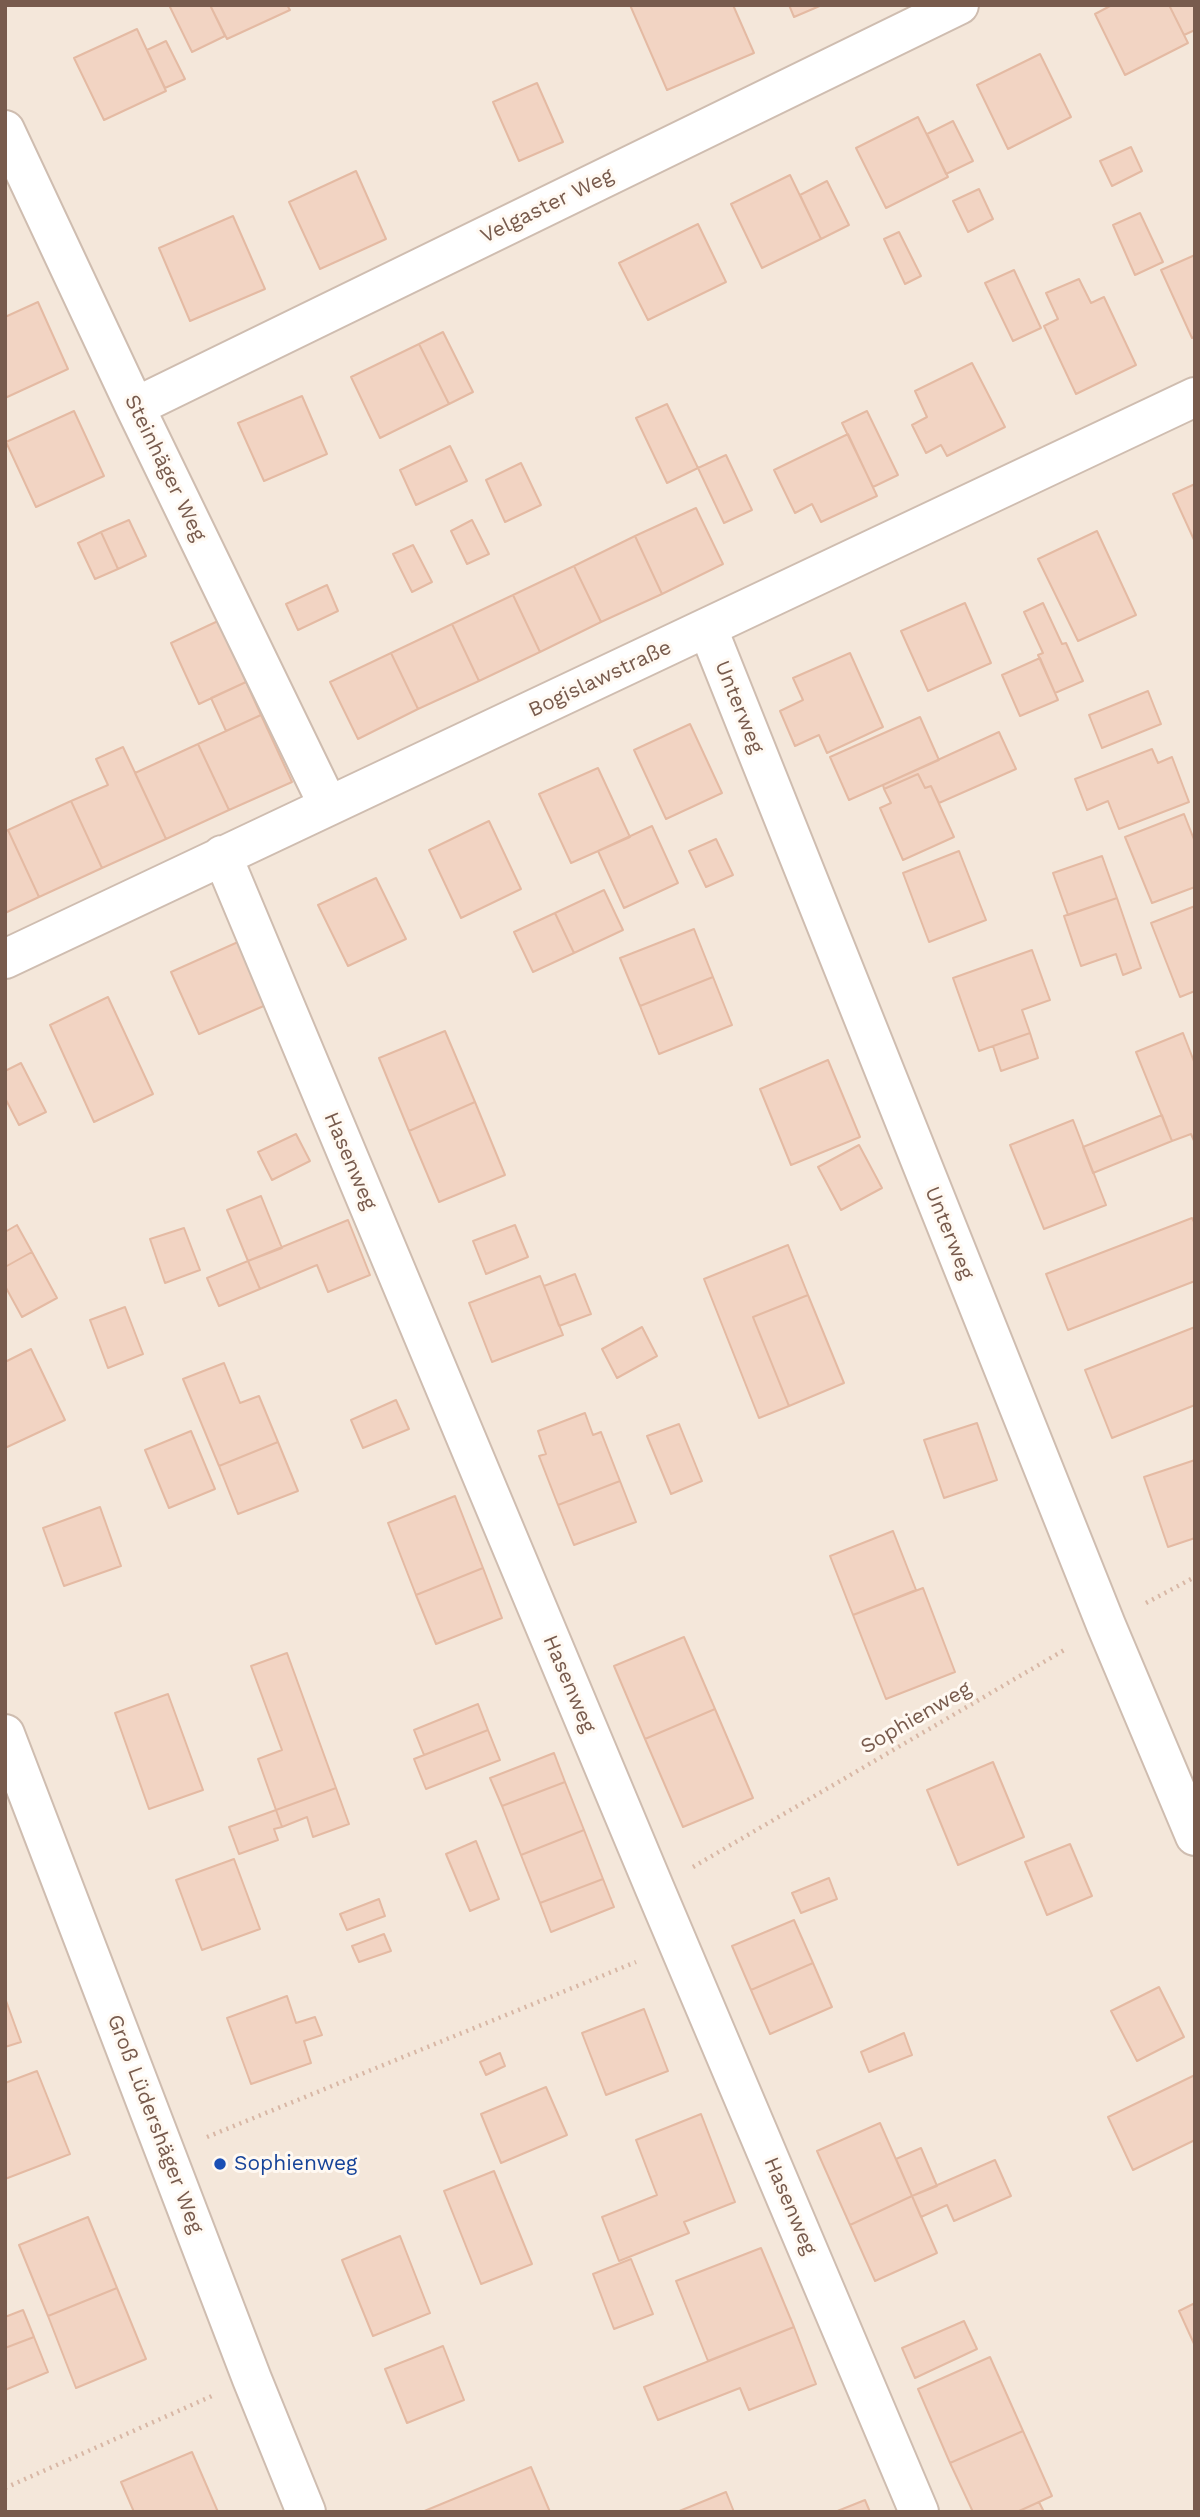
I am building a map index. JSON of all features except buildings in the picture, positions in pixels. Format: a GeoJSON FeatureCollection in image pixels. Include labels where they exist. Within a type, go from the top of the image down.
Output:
{"type":"FeatureCollection","features":[{"type":"Feature","properties":{"kind":"street","name":"Velgaster Weg"},"geometry":{"type":"LineString","coordinates":[[135,407],[959,5]]}},
{"type":"Feature","properties":{"kind":"street","name":"Steinhäger Weg"},"geometry":{"type":"LineString","coordinates":[[5,130],[135,407],[328,805]]}},
{"type":"Feature","properties":{"kind":"street","name":"Bogislawstraße"},"geometry":{"type":"LineString","coordinates":[[5,959],[1195,397]]}},
{"type":"Feature","properties":{"kind":"street","name":"Unterweg"},"geometry":{"type":"LineString","coordinates":[[708,629],[1106,1625],[1195,1836]]}},
{"type":"Feature","properties":{"kind":"street","name":"Hasenweg"},"geometry":{"type":"LineString","coordinates":[[222,855],[919,2512]]}},
{"type":"Feature","properties":{"kind":"street","name":"Groß Lüdershäger Weg"},"geometry":{"type":"LineString","coordinates":[[5,1734],[252,2379],[306,2512]]}},
{"type":"Feature","properties":{"kind":"path","name":"Sophienweg"},"geometry":{"type":"LineString","coordinates":[[655,1889],[1106,1625],[1195,1577]]}},
{"type":"Feature","properties":{"kind":"path"},"geometry":{"type":"LineString","coordinates":[[166,2154],[679,1944]]}},
{"type":"Feature","properties":{"kind":"path"},"geometry":{"type":"LineString","coordinates":[[5,2488],[252,2379]]}},
{"type":"Feature","properties":{"kind":"shaded area"},"geometry":{"type":"Polygon","coordinates":[[[5,5],[1195,5],[1195,2512],[5,2512],[5,5]]]}},
{"type":"Feature","properties":{"kind":"place","name":"Sophienweg"},"geometry":{"type":"Point","coordinates":[220,2164]}}]}
